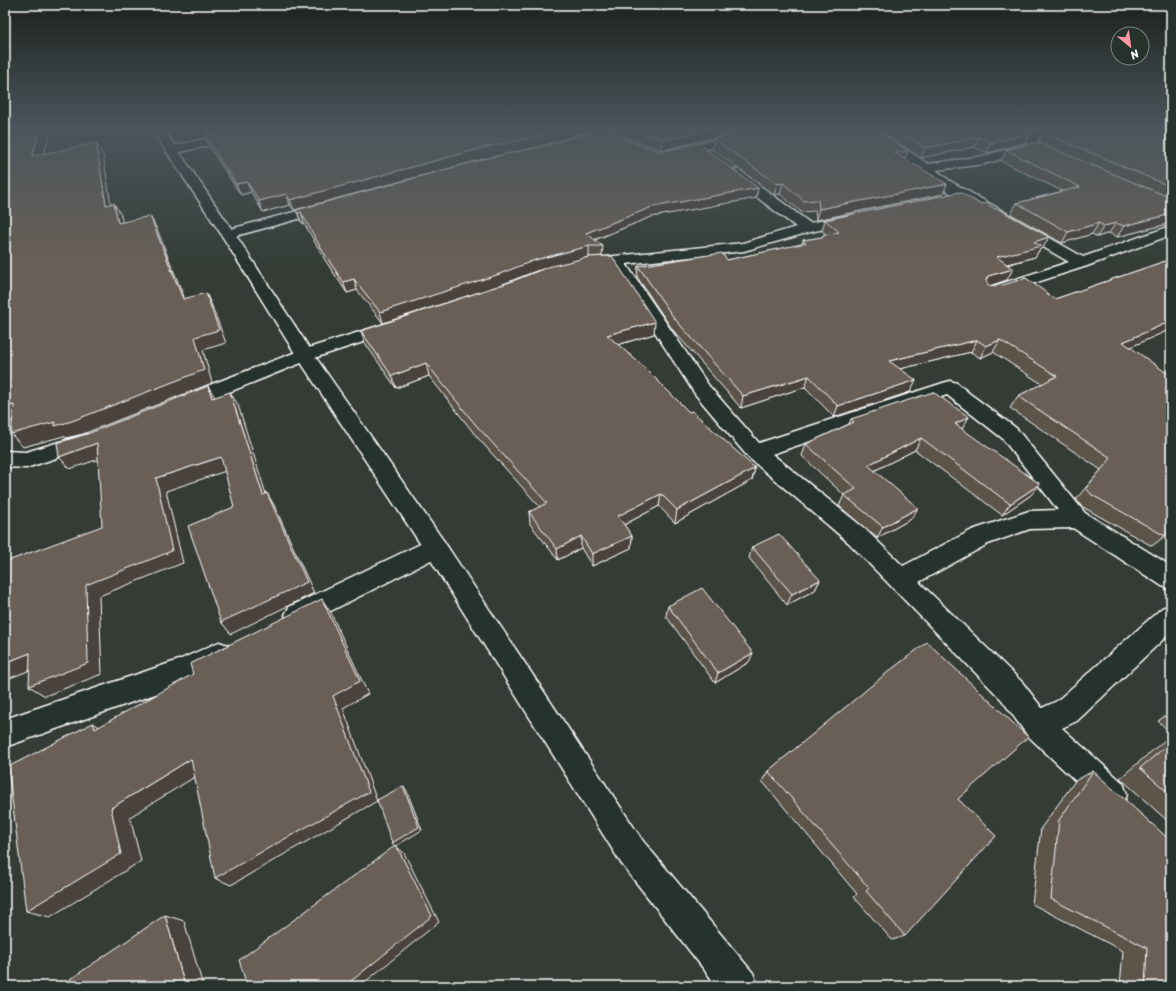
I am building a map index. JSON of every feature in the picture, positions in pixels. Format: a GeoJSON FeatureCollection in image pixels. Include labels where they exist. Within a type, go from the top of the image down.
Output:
{"type":"FeatureCollection","features":[{"type":"Feature","properties":{"kind":"street"},"geometry":{"type":"LineString","coordinates":[[188,174],[305,355],[435,547],[632,852],[740,986]]}},
{"type":"Feature","properties":{"kind":"street"},"geometry":{"type":"LineString","coordinates":[[736,174],[806,228]]}},
{"type":"Feature","properties":{"kind":"street"},"geometry":{"type":"LineString","coordinates":[[933,174],[945,184],[1082,263]]}},
{"type":"Feature","properties":{"kind":"street"},"geometry":{"type":"LineString","coordinates":[[942,200],[965,195]]}},
{"type":"Feature","properties":{"kind":"street"},"geometry":{"type":"LineString","coordinates":[[228,234],[342,203]]}},
{"type":"Feature","properties":{"kind":"street"},"geometry":{"type":"LineString","coordinates":[[569,268],[589,263],[617,262],[744,246],[806,228],[867,216]]}},
{"type":"Feature","properties":{"kind":"street"},"geometry":{"type":"LineString","coordinates":[[989,292],[1082,263],[1171,230]]}},
{"type":"Feature","properties":{"kind":"street"},"geometry":{"type":"LineString","coordinates":[[617,262],[702,390],[755,452],[857,536],[1012,691],[1037,725],[1130,810]]}},
{"type":"Feature","properties":{"kind":"street"},"geometry":{"type":"LineString","coordinates":[[171,408],[305,355],[409,321]]}},
{"type":"Feature","properties":{"kind":"street"},"geometry":{"type":"LineString","coordinates":[[755,452],[950,387],[963,399],[1009,433],[1077,519],[1171,579]]}},
{"type":"Feature","properties":{"kind":"street"},"geometry":{"type":"LineString","coordinates":[[5,459],[26,460],[104,434]]}},
{"type":"Feature","properties":{"kind":"street"},"geometry":{"type":"LineString","coordinates":[[900,580],[980,538],[1029,520],[1077,519]]}},
{"type":"Feature","properties":{"kind":"street"},"geometry":{"type":"LineString","coordinates":[[276,626],[435,547]]}},
{"type":"Feature","properties":{"kind":"street"},"geometry":{"type":"LineString","coordinates":[[1037,725],[1067,711],[1171,616]]}},
{"type":"Feature","properties":{"kind":"street"},"geometry":{"type":"LineString","coordinates":[[5,733],[185,671],[241,643]]}},
{"type":"Feature","properties":{"kind":"building"},"geometry":{"type":"Polygon","coordinates":[[[5,174],[101,174],[106,205],[114,203],[118,223],[150,216],[183,299],[206,293],[219,330],[195,337],[204,370],[72,421],[55,426],[55,422],[11,434],[14,405],[5,407],[5,174]]]}},
{"type":"Feature","properties":{"kind":"building"},"geometry":{"type":"Polygon","coordinates":[[[230,174],[385,174],[290,200],[286,194],[259,201],[247,182],[236,184],[230,174]]]}},
{"type":"Feature","properties":{"kind":"building"},"geometry":{"type":"Polygon","coordinates":[[[428,174],[740,174],[758,188],[652,207],[586,233],[603,246],[589,246],[535,260],[497,275],[380,312],[354,279],[343,282],[322,250],[301,212],[298,213],[296,210],[428,174]]]}},
{"type":"Feature","properties":{"kind":"building"},"geometry":{"type":"Polygon","coordinates":[[[763,174],[931,174],[947,184],[819,209],[818,200],[804,201],[783,183],[777,184],[763,174]]]}},
{"type":"Feature","properties":{"kind":"building"},"geometry":{"type":"Polygon","coordinates":[[[1054,174],[1114,174],[1171,198],[1171,214],[1124,226],[1116,223],[1104,226],[1099,223],[1068,232],[1017,203],[1080,187],[1054,174]]]}},
{"type":"Feature","properties":{"kind":"building"},"geometry":{"type":"Polygon","coordinates":[[[1141,174],[1171,174],[1171,187],[1141,174]]]}},
{"type":"Feature","properties":{"kind":"building"},"geometry":{"type":"Polygon","coordinates":[[[960,192],[980,204],[986,203],[995,209],[998,209],[1049,237],[1034,242],[1041,246],[997,257],[1013,269],[988,276],[986,280],[988,285],[996,287],[1026,278],[1055,299],[1171,259],[1171,321],[1123,342],[1171,376],[1171,496],[1167,498],[1171,500],[1171,527],[1165,536],[1092,495],[1086,488],[1111,458],[1018,396],[1057,376],[1000,340],[986,346],[977,340],[889,361],[916,380],[838,406],[809,376],[743,396],[674,318],[638,266],[722,253],[727,260],[806,243],[803,240],[823,237],[823,235],[839,232],[825,220],[960,192]]]}},
{"type":"Feature","properties":{"kind":"building"},"geometry":{"type":"Polygon","coordinates":[[[612,256],[655,322],[607,335],[644,367],[689,412],[692,411],[755,468],[677,510],[661,494],[618,516],[632,536],[592,554],[581,536],[557,549],[529,512],[547,503],[475,424],[426,363],[392,376],[361,331],[510,282],[548,267],[589,257],[612,256]]]}},
{"type":"Feature","properties":{"kind":"building"},"geometry":{"type":"Polygon","coordinates":[[[208,386],[212,398],[230,392],[263,495],[267,493],[307,582],[221,622],[188,526],[234,507],[221,457],[156,478],[172,551],[86,585],[88,663],[29,686],[30,653],[5,663],[5,562],[102,526],[97,443],[59,457],[57,443],[87,434],[208,386]]]}},
{"type":"Feature","properties":{"kind":"building"},"geometry":{"type":"Polygon","coordinates":[[[933,392],[969,417],[955,424],[1040,484],[1010,504],[921,438],[868,465],[918,508],[883,527],[844,495],[856,489],[806,444],[854,422],[851,419],[933,392]]]}},
{"type":"Feature","properties":{"kind":"building"},"geometry":{"type":"Polygon","coordinates":[[[779,534],[820,580],[792,594],[752,547],[779,534]]]}},
{"type":"Feature","properties":{"kind":"building"},"geometry":{"type":"Polygon","coordinates":[[[702,588],[753,653],[718,673],[668,606],[702,588]]]}},
{"type":"Feature","properties":{"kind":"building"},"geometry":{"type":"Polygon","coordinates":[[[322,599],[360,681],[333,696],[369,792],[215,878],[191,759],[111,808],[121,854],[26,911],[8,767],[93,723],[95,729],[193,674],[190,664],[322,599]]]}},
{"type":"Feature","properties":{"kind":"building"},"geometry":{"type":"Polygon","coordinates":[[[927,642],[1028,737],[958,799],[996,836],[905,936],[866,891],[869,888],[768,771],[888,672],[927,642]]]}},
{"type":"Feature","properties":{"kind":"building"},"geometry":{"type":"Polygon","coordinates":[[[1171,742],[1171,795],[1140,768],[1171,742]]]}},
{"type":"Feature","properties":{"kind":"building"},"geometry":{"type":"Polygon","coordinates":[[[1093,771],[1171,841],[1171,986],[1145,986],[1147,948],[1051,899],[1059,820],[1093,771]]]}},
{"type":"Feature","properties":{"kind":"building"},"geometry":{"type":"Polygon","coordinates":[[[403,786],[419,827],[392,843],[377,800],[403,786]]]}},
{"type":"Feature","properties":{"kind":"building"},"geometry":{"type":"Polygon","coordinates":[[[396,845],[432,916],[345,986],[247,986],[239,960],[396,845]]]}},
{"type":"Feature","properties":{"kind":"building"},"geometry":{"type":"Polygon","coordinates":[[[165,915],[185,986],[60,986],[165,915]]]}},
{"type":"Feature","properties":{"kind":"building"},"geometry":{"type":"Polygon","coordinates":[[[441,980],[445,986],[434,986],[441,980]]]}}]}
